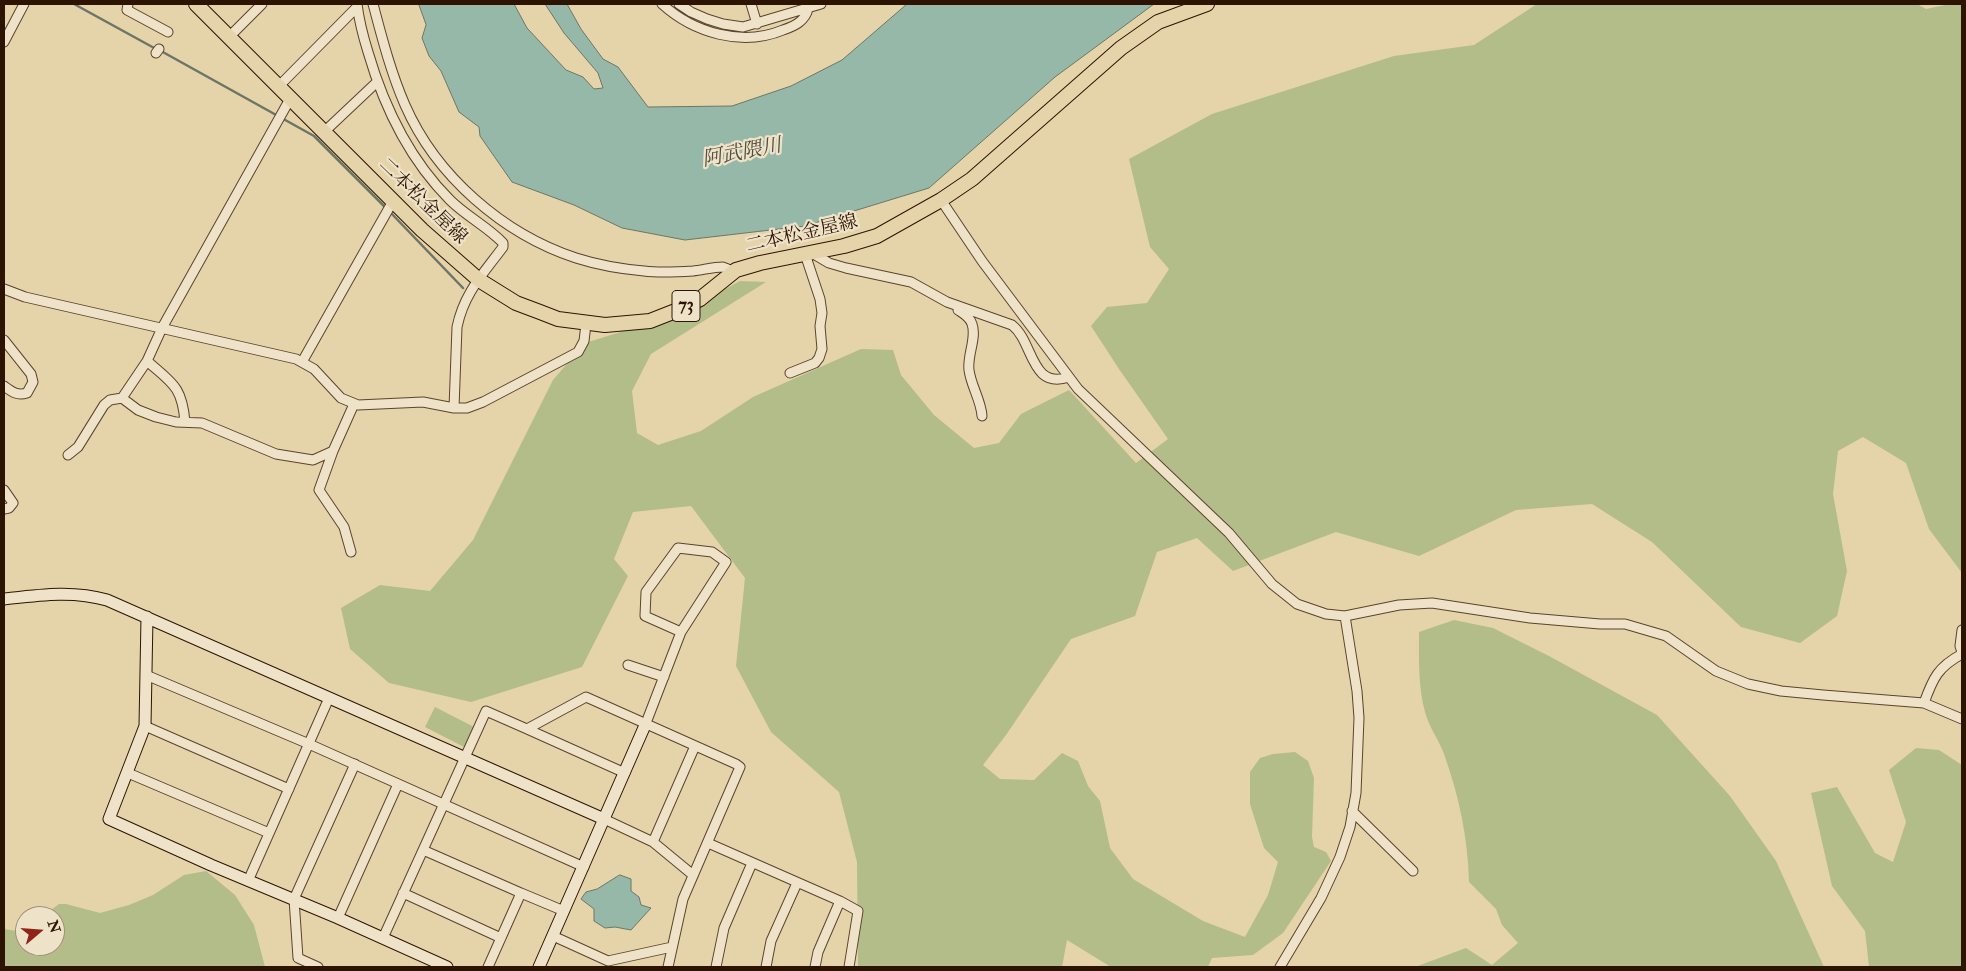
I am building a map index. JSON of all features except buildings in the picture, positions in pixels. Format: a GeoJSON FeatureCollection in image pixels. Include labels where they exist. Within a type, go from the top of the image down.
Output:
{"type":"FeatureCollection","features":[{"type":"Feature","properties":{"kind":"main road","name":"二本松金屋線"},"geometry":{"type":"LineString","coordinates":[[196,4],[324,132],[390,206],[422,230],[479,280],[524,306],[558,318],[586,324],[619,324],[650,320],[700,299],[734,272],[760,263],[844,246],[877,236],[941,200],[972,179],[1121,48],[1158,22],[1208,4]]}},
{"type":"Feature","properties":{"kind":"street"},"geometry":{"type":"LineString","coordinates":[[4,42],[24,4]]}},
{"type":"Feature","properties":{"kind":"street"},"geometry":{"type":"LineString","coordinates":[[128,4],[128,10],[168,32]]}},
{"type":"Feature","properties":{"kind":"street"},"geometry":{"type":"LineString","coordinates":[[229,37],[262,4]]}},
{"type":"Feature","properties":{"kind":"street"},"geometry":{"type":"LineString","coordinates":[[373,4],[405,106],[417,128],[434,156],[456,181],[499,218],[539,243],[576,258],[600,264],[646,272],[690,271],[724,267],[734,272]]}},
{"type":"Feature","properties":{"kind":"street"},"geometry":{"type":"LineString","coordinates":[[662,4],[684,20],[711,32],[733,37],[754,38],[772,35],[800,22],[807,14],[808,9]]}},
{"type":"Feature","properties":{"kind":"street"},"geometry":{"type":"LineString","coordinates":[[679,4],[692,12],[723,24],[743,27],[821,4]]}},
{"type":"Feature","properties":{"kind":"street"},"geometry":{"type":"LineString","coordinates":[[751,4],[757,24]]}},
{"type":"Feature","properties":{"kind":"street"},"geometry":{"type":"LineString","coordinates":[[357,5],[358,18],[378,82],[389,111],[406,145],[450,199],[503,243],[503,247],[465,299],[457,327],[454,408]]}},
{"type":"Feature","properties":{"kind":"street"},"geometry":{"type":"LineString","coordinates":[[278,87],[357,5]]}},
{"type":"Feature","properties":{"kind":"street"},"geometry":{"type":"LineString","coordinates":[[324,132],[378,82]]}},
{"type":"Feature","properties":{"kind":"street"},"geometry":{"type":"LineString","coordinates":[[122,398],[146,361],[162,328],[290,99]]}},
{"type":"Feature","properties":{"kind":"street"},"geometry":{"type":"LineString","coordinates":[[941,200],[982,261],[1069,377],[1101,412],[1229,533],[1272,584],[1287,598],[1310,610],[1345,616],[1399,605],[1432,603],[1530,618],[1625,624],[1666,636],[1716,671],[1748,684],[1789,692],[1924,703],[1962,719]]}},
{"type":"Feature","properties":{"kind":"street"},"geometry":{"type":"LineString","coordinates":[[302,362],[390,206]]}},
{"type":"Feature","properties":{"kind":"street"},"geometry":{"type":"LineString","coordinates":[[809,254],[846,268],[911,282],[951,304],[1012,325],[1019,330],[1029,353],[1043,375],[1048,379],[1054,380],[1069,377]]}},
{"type":"Feature","properties":{"kind":"street"},"geometry":{"type":"LineString","coordinates":[[790,373],[815,363],[822,350],[820,326],[822,313],[809,254]]}},
{"type":"Feature","properties":{"kind":"street"},"geometry":{"type":"LineString","coordinates":[[4,289],[21,296],[290,357],[302,362],[318,373],[341,398],[354,404],[377,405],[423,402],[454,408],[467,408],[483,402],[578,352],[584,341],[586,324]]}},
{"type":"Feature","properties":{"kind":"street"},"geometry":{"type":"LineString","coordinates":[[951,304],[972,322],[969,371],[982,416]]}},
{"type":"Feature","properties":{"kind":"street"},"geometry":{"type":"LineString","coordinates":[[4,340],[31,374],[33,382],[27,393],[20,395],[12,393],[4,386]]}},
{"type":"Feature","properties":{"kind":"street"},"geometry":{"type":"LineString","coordinates":[[146,361],[168,379],[180,392],[185,422]]}},
{"type":"Feature","properties":{"kind":"street"},"geometry":{"type":"LineString","coordinates":[[68,455],[78,446],[104,405],[110,400],[122,398],[138,410],[156,417],[176,422],[202,423],[276,454],[313,460],[333,451]]}},
{"type":"Feature","properties":{"kind":"street"},"geometry":{"type":"LineString","coordinates":[[351,552],[344,527],[319,490],[333,451],[354,404]]}},
{"type":"Feature","properties":{"kind":"street"},"geometry":{"type":"LineString","coordinates":[[4,490],[13,504],[9,508],[4,509]]}},
{"type":"Feature","properties":{"kind":"street"},"geometry":{"type":"LineString","coordinates":[[539,967],[625,773],[680,632],[726,562],[712,552],[678,548],[646,592],[645,616],[680,632]]}},
{"type":"Feature","properties":{"kind":"street"},"geometry":{"type":"LineString","coordinates":[[4,599],[44,594],[82,594],[107,600],[465,757],[653,842],[693,875]]}},
{"type":"Feature","properties":{"kind":"street"},"geometry":{"type":"LineString","coordinates":[[1280,967],[1321,898],[1340,857],[1350,827],[1356,793],[1359,718],[1356,684],[1345,616]]}},
{"type":"Feature","properties":{"kind":"street"},"geometry":{"type":"LineString","coordinates":[[147,617],[145,726],[109,818],[248,881],[338,918],[447,967]]}},
{"type":"Feature","properties":{"kind":"street"},"geometry":{"type":"LineString","coordinates":[[1924,703],[1939,670],[1946,662],[1962,653],[1960,646],[1962,630]]}},
{"type":"Feature","properties":{"kind":"street"},"geometry":{"type":"LineString","coordinates":[[628,666],[664,677]]}},
{"type":"Feature","properties":{"kind":"street"},"geometry":{"type":"LineString","coordinates":[[146,675],[309,744],[584,867]]}},
{"type":"Feature","properties":{"kind":"street"},"geometry":{"type":"LineString","coordinates":[[527,729],[586,697],[740,767],[683,899],[668,967]]}},
{"type":"Feature","properties":{"kind":"street"},"geometry":{"type":"LineString","coordinates":[[248,881],[329,698]]}},
{"type":"Feature","properties":{"kind":"street"},"geometry":{"type":"LineString","coordinates":[[383,938],[486,711],[625,773]]}},
{"type":"Feature","properties":{"kind":"street"},"geometry":{"type":"LineString","coordinates":[[145,726],[289,789]]}},
{"type":"Feature","properties":{"kind":"street"},"geometry":{"type":"LineString","coordinates":[[653,842],[695,746]]}},
{"type":"Feature","properties":{"kind":"street"},"geometry":{"type":"LineString","coordinates":[[318,967],[298,958],[294,899],[354,764]]}},
{"type":"Feature","properties":{"kind":"street"},"geometry":{"type":"LineString","coordinates":[[128,773],[269,833]]}},
{"type":"Feature","properties":{"kind":"street"},"geometry":{"type":"LineString","coordinates":[[338,918],[398,784]]}},
{"type":"Feature","properties":{"kind":"street"},"geometry":{"type":"LineString","coordinates":[[1352,811],[1413,871]]}},
{"type":"Feature","properties":{"kind":"street"},"geometry":{"type":"LineString","coordinates":[[708,843],[840,901],[858,911],[850,967]]}},
{"type":"Feature","properties":{"kind":"street"},"geometry":{"type":"LineString","coordinates":[[423,850],[564,911]]}},
{"type":"Feature","properties":{"kind":"street"},"geometry":{"type":"LineString","coordinates":[[716,967],[724,928],[752,863]]}},
{"type":"Feature","properties":{"kind":"street"},"geometry":{"type":"LineString","coordinates":[[766,967],[771,941],[797,883]]}},
{"type":"Feature","properties":{"kind":"street"},"geometry":{"type":"LineString","coordinates":[[403,893],[501,938]]}},
{"type":"Feature","properties":{"kind":"street"},"geometry":{"type":"LineString","coordinates":[[488,967],[521,893]]}},
{"type":"Feature","properties":{"kind":"street"},"geometry":{"type":"LineString","coordinates":[[815,967],[818,952],[840,901]]}},
{"type":"Feature","properties":{"kind":"street"},"geometry":{"type":"LineString","coordinates":[[552,936],[608,961],[672,947]]}},
{"type":"Feature","properties":{"kind":"green space"},"geometry":{"type":"Polygon","coordinates":[[[1537,4],[1917,4],[1926,9],[1950,4],[1962,4],[1962,573],[1929,529],[1906,463],[1863,437],[1838,451],[1833,494],[1847,571],[1837,616],[1800,643],[1741,627],[1652,542],[1592,504],[1516,510],[1419,556],[1336,532],[1233,571],[1197,538],[1157,552],[1135,616],[1071,639],[1006,735],[983,765],[1000,779],[1034,780],[1062,753],[1078,761],[1088,786],[1100,801],[1110,848],[1133,879],[1203,921],[1245,937],[1268,895],[1278,862],[1264,848],[1250,804],[1250,772],[1260,758],[1273,754],[1295,752],[1308,761],[1314,778],[1312,837],[1314,847],[1326,852],[1331,861],[1283,933],[1253,955],[1212,958],[1208,967],[1111,967],[1067,940],[1062,967],[858,967],[857,862],[839,792],[771,732],[736,666],[745,578],[691,506],[633,512],[614,559],[628,576],[582,667],[471,702],[389,683],[350,649],[341,608],[380,585],[430,591],[473,540],[553,380],[585,343],[679,314],[740,281],[766,282],[651,354],[632,391],[637,433],[658,445],[701,431],[753,397],[861,349],[893,350],[901,375],[934,415],[974,448],[999,443],[1021,414],[1069,390],[1136,463],[1168,439],[1091,326],[1107,307],[1147,303],[1169,269],[1150,247],[1129,159],[1212,114],[1394,56],[1474,45],[1537,4]]]}},
{"type":"Feature","properties":{"kind":"green space"},"geometry":{"type":"Polygon","coordinates":[[[1454,620],[1493,628],[1549,656],[1657,715],[1730,796],[1776,861],[1824,967],[1415,967],[1466,948],[1492,965],[1518,943],[1502,925],[1496,909],[1469,882],[1465,833],[1458,801],[1444,754],[1425,712],[1421,692],[1419,632],[1454,620]]]}},
{"type":"Feature","properties":{"kind":"green space"},"geometry":{"type":"Polygon","coordinates":[[[435,707],[474,727],[464,747],[425,727],[435,707]]]}},
{"type":"Feature","properties":{"kind":"green space"},"geometry":{"type":"Polygon","coordinates":[[[1916,748],[1939,750],[1962,765],[1962,967],[1869,967],[1865,931],[1832,886],[1811,793],[1837,787],[1875,853],[1893,862],[1906,822],[1889,770],[1916,748]]]}},
{"type":"Feature","properties":{"kind":"green space"},"geometry":{"type":"Polygon","coordinates":[[[206,871],[235,895],[254,925],[265,967],[4,967],[4,929],[15,931],[15,956],[65,956],[65,906],[56,906],[59,904],[66,904],[100,913],[129,905],[153,895],[184,875],[206,871]]]}},
{"type":"Feature","properties":{"kind":"water","name":"阿武隈川"},"geometry":{"type":"Polygon","coordinates":[[[419,4],[514,4],[527,28],[566,70],[583,77],[594,89],[603,88],[598,73],[564,33],[545,4],[567,4],[581,29],[603,59],[618,67],[648,107],[732,106],[791,86],[842,60],[907,4],[1154,4],[1055,77],[929,188],[805,226],[685,240],[622,228],[574,205],[512,182],[480,136],[479,127],[459,112],[441,71],[429,56],[422,38],[426,25],[419,4]]]}},
{"type":"Feature","properties":{"kind":"water"},"geometry":{"type":"Polygon","coordinates":[[[620,875],[631,879],[631,891],[639,897],[641,905],[651,908],[631,930],[615,927],[605,928],[594,921],[594,909],[581,899],[586,892],[597,889],[620,875]]]}},
{"type":"Feature","properties":{"kind":"waterway"},"geometry":{"type":"LineString","coordinates":[[74,4],[156,49]]}},
{"type":"Feature","properties":{"kind":"waterway"},"geometry":{"type":"LineString","coordinates":[[161,51],[314,136],[386,208]]}},
{"type":"Feature","properties":{"kind":"waterway"},"geometry":{"type":"LineString","coordinates":[[390,212],[463,288]]}}]}
